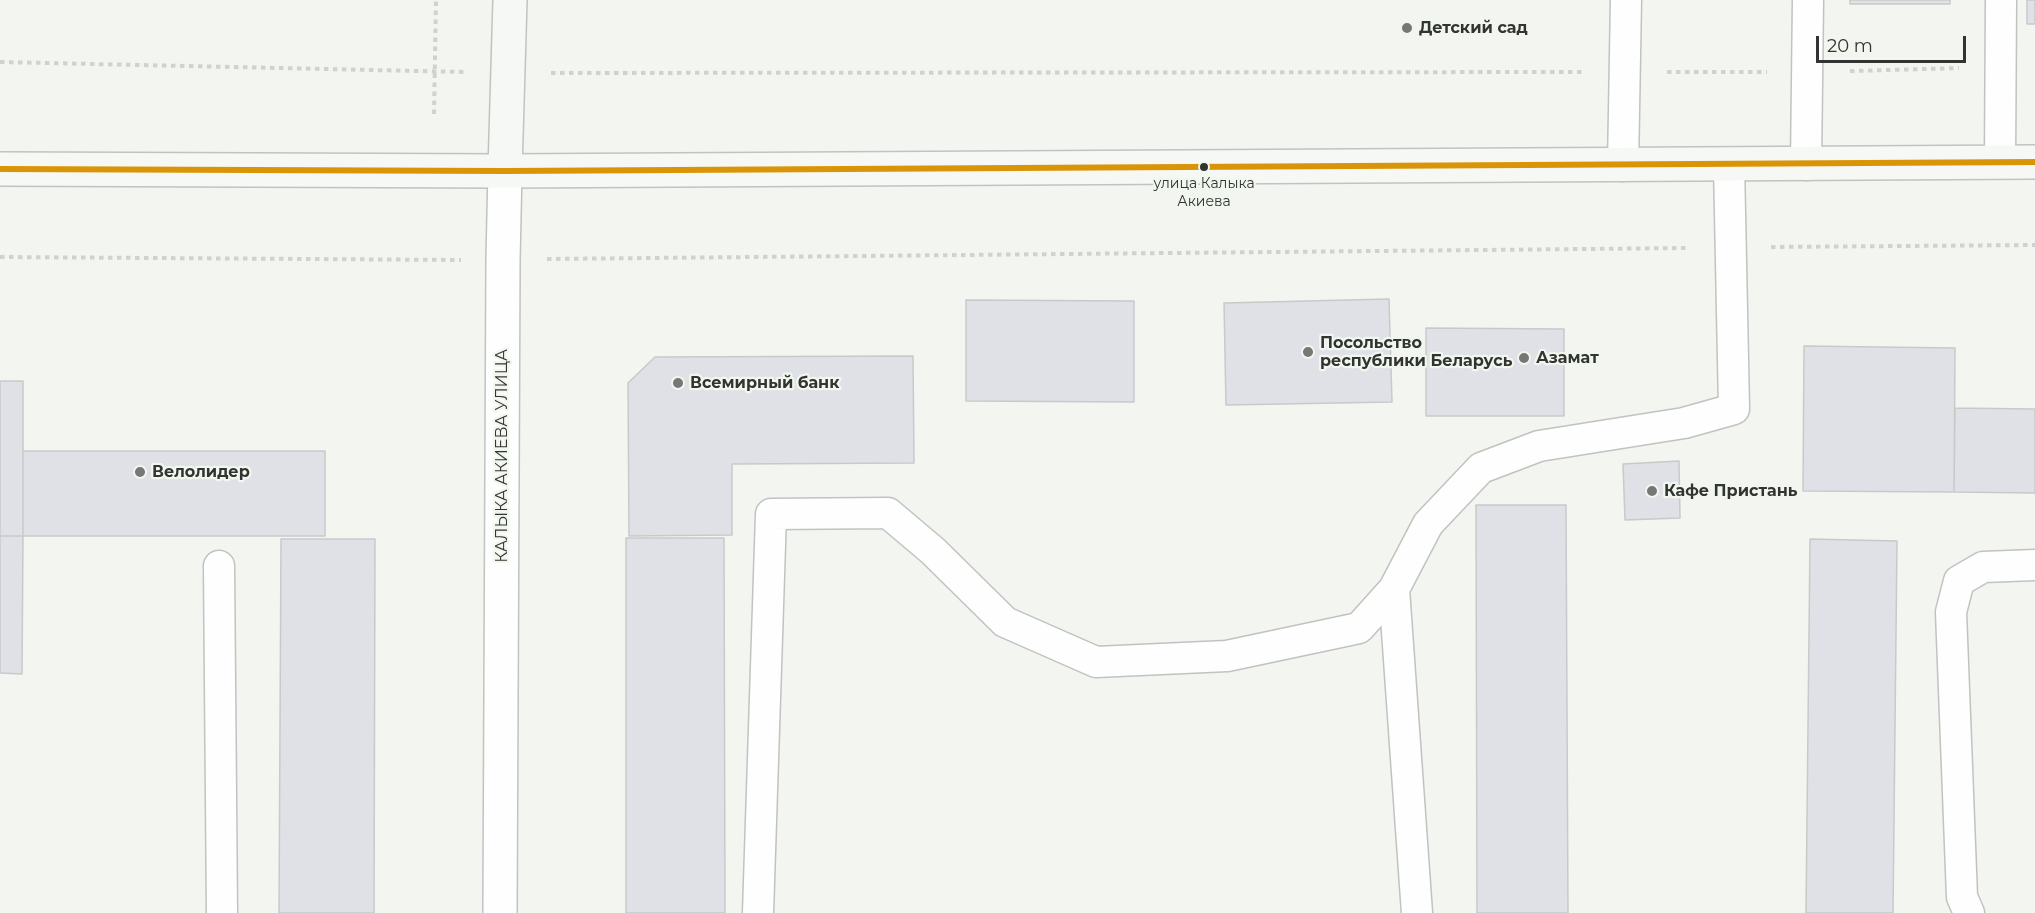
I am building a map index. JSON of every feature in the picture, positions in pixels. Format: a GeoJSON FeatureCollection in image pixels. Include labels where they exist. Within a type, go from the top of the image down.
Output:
{"type":"FeatureCollection","features":[{"type":"Feature","properties":{"kind":"main road","name":"КАЛЫКА АКИЕВА УЛИЦА"},"geometry":{"type":"LineString","coordinates":[[506,171],[510,0]]}},
{"type":"Feature","properties":{"kind":"main road"},"geometry":{"type":"LineString","coordinates":[[0,169],[506,171],[2035,162]]}},
{"type":"Feature","properties":{"kind":"street","name":"КАЛЫКА АКИЕВА УЛИЦА"},"geometry":{"type":"LineString","coordinates":[[500,913],[503,260],[506,171]]}},
{"type":"Feature","properties":{"kind":"lane"},"geometry":{"type":"LineString","coordinates":[[1623,166],[1626,0]]}},
{"type":"Feature","properties":{"kind":"lane"},"geometry":{"type":"LineString","coordinates":[[1806,165],[1808,0]]}},
{"type":"Feature","properties":{"kind":"lane"},"geometry":{"type":"LineString","coordinates":[[2000,163],[2001,0]]}},
{"type":"Feature","properties":{"kind":"lane"},"geometry":{"type":"LineString","coordinates":[[758,913],[771,514],[888,513],[933,551],[1005,622],[1096,662],[1227,656],[1359,628],[1394,588],[1428,524],[1481,468],[1539,446],[1684,423],[1734,409],[1729,164]]}},
{"type":"Feature","properties":{"kind":"lane"},"geometry":{"type":"LineString","coordinates":[[1969,913],[1962,897],[1951,612],[1959,581],[1983,567],[2035,565]]}},
{"type":"Feature","properties":{"kind":"lane"},"geometry":{"type":"LineString","coordinates":[[219,566],[222,913]]}},
{"type":"Feature","properties":{"kind":"lane"},"geometry":{"type":"LineString","coordinates":[[1394,588],[1417,913]]}},
{"type":"Feature","properties":{"kind":"path"},"geometry":{"type":"LineString","coordinates":[[434,114],[436,0]]}},
{"type":"Feature","properties":{"kind":"path"},"geometry":{"type":"LineString","coordinates":[[0,62],[508,73],[1807,72],[2001,67]]}},
{"type":"Feature","properties":{"kind":"path"},"geometry":{"type":"LineString","coordinates":[[0,257],[503,260],[2035,245]]}},
{"type":"Feature","properties":{"kind":"building"},"geometry":{"type":"Polygon","coordinates":[[[1850,0],[1950,0],[1950,4],[1850,4],[1850,0]]]}},
{"type":"Feature","properties":{"kind":"building"},"geometry":{"type":"Polygon","coordinates":[[[2027,0],[2035,0],[2035,24],[2027,24],[2027,0]]]}},
{"type":"Feature","properties":{"kind":"building","name":"Посольство республики Беларусь"},"geometry":{"type":"Polygon","coordinates":[[[1389,299],[1392,402],[1226,405],[1224,303],[1389,299]]]}},
{"type":"Feature","properties":{"kind":"building"},"geometry":{"type":"Polygon","coordinates":[[[966,300],[1134,301],[1134,402],[966,401],[966,300]]]}},
{"type":"Feature","properties":{"kind":"building"},"geometry":{"type":"Polygon","coordinates":[[[1426,328],[1564,329],[1564,416],[1426,416],[1426,328]]]}},
{"type":"Feature","properties":{"kind":"building"},"geometry":{"type":"Polygon","coordinates":[[[1804,346],[1955,348],[1954,492],[1803,491],[1804,346]]]}},
{"type":"Feature","properties":{"kind":"building"},"geometry":{"type":"Polygon","coordinates":[[[913,356],[914,463],[732,464],[732,535],[629,536],[628,383],[655,357],[913,356]]]}},
{"type":"Feature","properties":{"kind":"building"},"geometry":{"type":"Polygon","coordinates":[[[0,381],[23,381],[23,536],[0,536],[0,381]]]}},
{"type":"Feature","properties":{"kind":"building"},"geometry":{"type":"Polygon","coordinates":[[[1955,408],[2035,409],[2035,493],[1954,492],[1955,408]]]}},
{"type":"Feature","properties":{"kind":"building"},"geometry":{"type":"Polygon","coordinates":[[[23,451],[325,451],[325,536],[23,536],[23,451]]]}},
{"type":"Feature","properties":{"kind":"building","name":"Кафе Пристань"},"geometry":{"type":"Polygon","coordinates":[[[1679,461],[1680,518],[1625,520],[1623,464],[1679,461]]]}},
{"type":"Feature","properties":{"kind":"building"},"geometry":{"type":"Polygon","coordinates":[[[1476,505],[1566,505],[1568,913],[1477,913],[1476,505]]]}},
{"type":"Feature","properties":{"kind":"building"},"geometry":{"type":"Polygon","coordinates":[[[0,536],[23,536],[22,674],[0,673],[0,536]]]}},
{"type":"Feature","properties":{"kind":"building"},"geometry":{"type":"Polygon","coordinates":[[[626,538],[724,538],[725,913],[626,913],[626,538]]]}},
{"type":"Feature","properties":{"kind":"building"},"geometry":{"type":"Polygon","coordinates":[[[281,539],[375,539],[374,913],[279,913],[281,539]]]}},
{"type":"Feature","properties":{"kind":"building"},"geometry":{"type":"Polygon","coordinates":[[[1810,539],[1897,541],[1893,913],[1806,913],[1810,539]]]}},
{"type":"Feature","properties":{"kind":"transit line"},"geometry":{"type":"LineString","coordinates":[[0,169],[505,171],[2035,162]]}},
{"type":"Feature","properties":{"kind":"place","name":"Детский сад"},"geometry":{"type":"Point","coordinates":[1407,28]}},
{"type":"Feature","properties":{"kind":"place","name":"улица Калыка Акиева"},"geometry":{"type":"Point","coordinates":[1204,167]}},
{"type":"Feature","properties":{"kind":"place","name":"Посольство республики Беларусь"},"geometry":{"type":"Point","coordinates":[1308,352]}},
{"type":"Feature","properties":{"kind":"place","name":"Азамат"},"geometry":{"type":"Point","coordinates":[1524,358]}},
{"type":"Feature","properties":{"kind":"place","name":"Всемирный банк"},"geometry":{"type":"Point","coordinates":[678,383]}},
{"type":"Feature","properties":{"kind":"place","name":"Велолидер"},"geometry":{"type":"Point","coordinates":[140,472]}},
{"type":"Feature","properties":{"kind":"place","name":"Кафе Пристань"},"geometry":{"type":"Point","coordinates":[1652,491]}}]}
